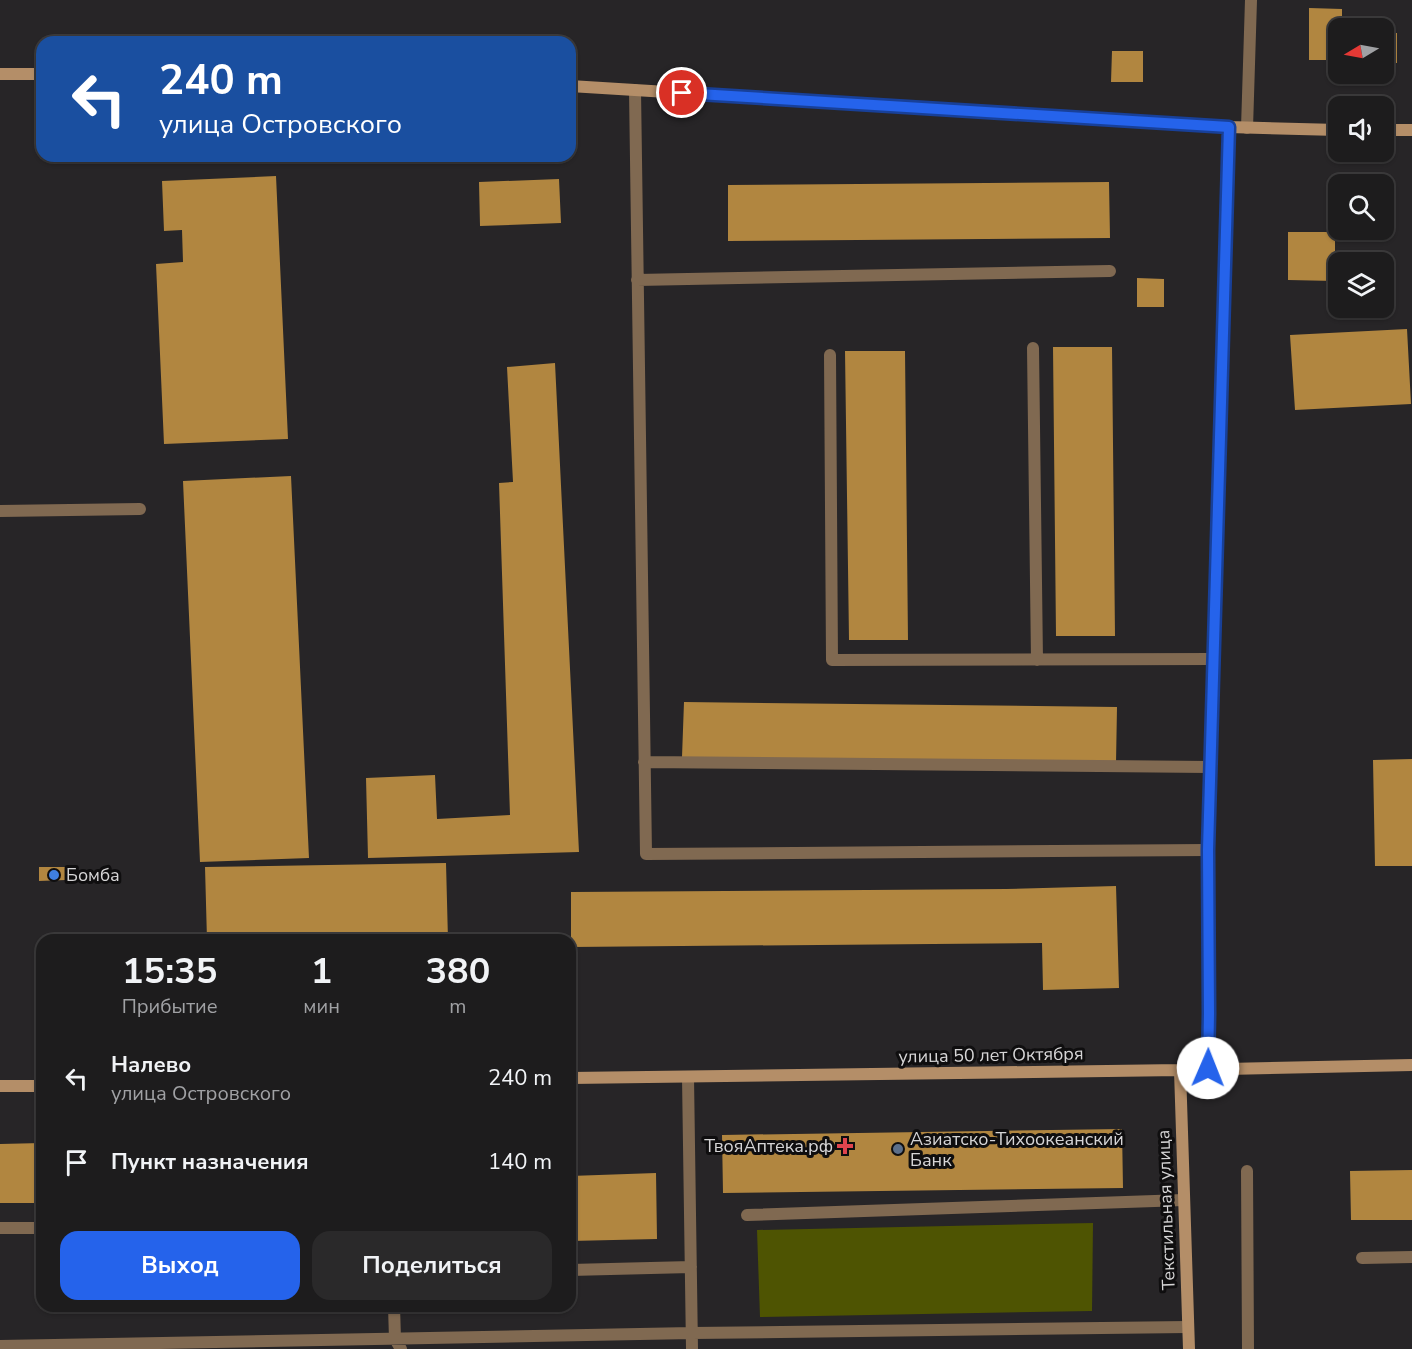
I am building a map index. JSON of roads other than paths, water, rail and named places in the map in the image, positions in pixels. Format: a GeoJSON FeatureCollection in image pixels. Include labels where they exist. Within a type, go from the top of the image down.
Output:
{"type":"FeatureCollection","features":[{"type":"Feature","properties":{"kind":"street"},"geometry":{"type":"LineString","coordinates":[[1247,128],[1251,0]]}},
{"type":"Feature","properties":{"kind":"street"},"geometry":{"type":"LineString","coordinates":[[0,74],[36,74]]}},
{"type":"Feature","properties":{"kind":"street"},"geometry":{"type":"LineString","coordinates":[[576,86],[1229,127],[1328,130]]}},
{"type":"Feature","properties":{"kind":"street"},"geometry":{"type":"LineString","coordinates":[[635,90],[646,854],[1208,850]]}},
{"type":"Feature","properties":{"kind":"street"},"geometry":{"type":"LineString","coordinates":[[1208,1068],[1208,850],[1229,127]]}},
{"type":"Feature","properties":{"kind":"street"},"geometry":{"type":"LineString","coordinates":[[1394,130],[1412,130]]}},
{"type":"Feature","properties":{"kind":"street"},"geometry":{"type":"LineString","coordinates":[[637,280],[1110,271]]}},
{"type":"Feature","properties":{"kind":"street"},"geometry":{"type":"LineString","coordinates":[[1033,348],[1037,660]]}},
{"type":"Feature","properties":{"kind":"street"},"geometry":{"type":"LineString","coordinates":[[830,355],[832,660],[1214,659]]}},
{"type":"Feature","properties":{"kind":"street"},"geometry":{"type":"LineString","coordinates":[[0,512],[140,508]]}},
{"type":"Feature","properties":{"kind":"street"},"geometry":{"type":"LineString","coordinates":[[644,762],[1210,767]]}},
{"type":"Feature","properties":{"kind":"street","name":"улица 50 лет Октября"},"geometry":{"type":"LineString","coordinates":[[576,1078],[1412,1065]]}},
{"type":"Feature","properties":{"kind":"street","name":"Текстильная улица"},"geometry":{"type":"LineString","coordinates":[[1180,1070],[1189,1349]]}},
{"type":"Feature","properties":{"kind":"street"},"geometry":{"type":"LineString","coordinates":[[688,1077],[692,1349]]}},
{"type":"Feature","properties":{"kind":"street"},"geometry":{"type":"LineString","coordinates":[[0,1086],[36,1086]]}},
{"type":"Feature","properties":{"kind":"street"},"geometry":{"type":"LineString","coordinates":[[1247,1172],[1248,1349]]}},
{"type":"Feature","properties":{"kind":"street"},"geometry":{"type":"LineString","coordinates":[[747,1215],[1184,1200]]}},
{"type":"Feature","properties":{"kind":"street"},"geometry":{"type":"LineString","coordinates":[[0,1228],[36,1228]]}},
{"type":"Feature","properties":{"kind":"street"},"geometry":{"type":"LineString","coordinates":[[1362,1258],[1412,1257]]}},
{"type":"Feature","properties":{"kind":"street"},"geometry":{"type":"LineString","coordinates":[[576,1270],[691,1267]]}},
{"type":"Feature","properties":{"kind":"street"},"geometry":{"type":"LineString","coordinates":[[395,1312],[398,1344]]}},
{"type":"Feature","properties":{"kind":"street"},"geometry":{"type":"LineString","coordinates":[[0,1346],[398,1344],[692,1333],[1188,1327]]}},
{"type":"Feature","properties":{"kind":"place","name":"Бомба"},"geometry":{"type":"Point","coordinates":[54,875]}},
{"type":"Feature","properties":{"kind":"place","name":"ТвояАптека.рф"},"geometry":{"type":"Point","coordinates":[845,1146]}},
{"type":"Feature","properties":{"kind":"place","name":"Азиатско-Тихоокеанский Банк"},"geometry":{"type":"Point","coordinates":[898,1149]}}]}
